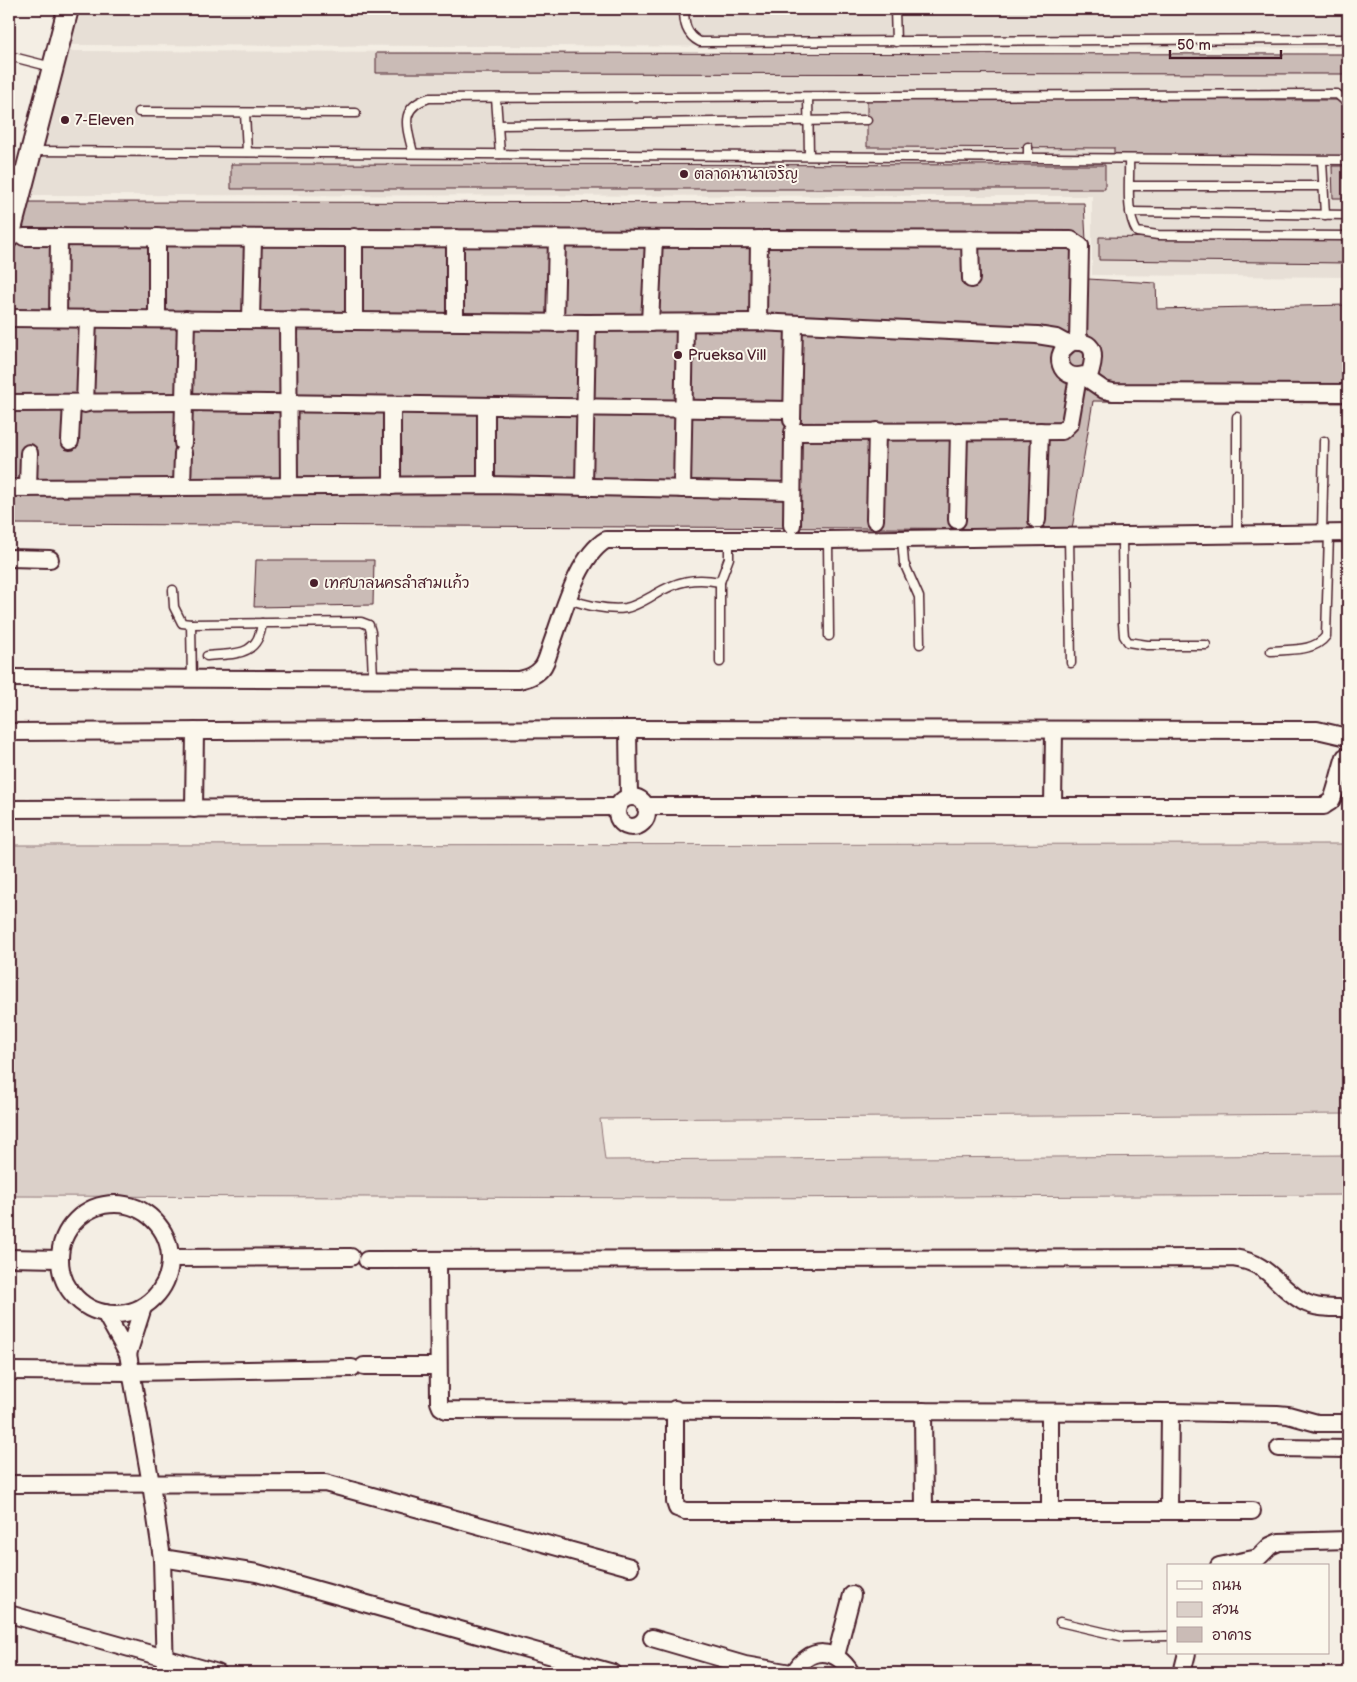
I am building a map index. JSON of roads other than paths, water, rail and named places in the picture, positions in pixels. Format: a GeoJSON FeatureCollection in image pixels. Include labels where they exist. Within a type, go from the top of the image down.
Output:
{"type":"FeatureCollection","features":[{"type":"Feature","properties":{"kind":"street"},"geometry":{"type":"LineString","coordinates":[[68,9],[32,152],[17,176],[16,237],[1054,239],[1077,242],[1080,246],[1073,343],[1060,353],[1060,365],[1067,374],[1083,378],[1104,390],[1113,392],[1348,393]]}},
{"type":"Feature","properties":{"kind":"street"},"geometry":{"type":"LineString","coordinates":[[58,318],[59,237]]}},
{"type":"Feature","properties":{"kind":"street"},"geometry":{"type":"LineString","coordinates":[[157,237],[157,319]]}},
{"type":"Feature","properties":{"kind":"street"},"geometry":{"type":"LineString","coordinates":[[354,237],[354,320]]}},
{"type":"Feature","properties":{"kind":"street"},"geometry":{"type":"LineString","coordinates":[[251,319],[253,238]]}},
{"type":"Feature","properties":{"kind":"street"},"geometry":{"type":"LineString","coordinates":[[455,321],[456,238]]}},
{"type":"Feature","properties":{"kind":"street"},"geometry":{"type":"LineString","coordinates":[[554,323],[557,238]]}},
{"type":"Feature","properties":{"kind":"street"},"geometry":{"type":"LineString","coordinates":[[650,323],[654,239]]}},
{"type":"Feature","properties":{"kind":"street"},"geometry":{"type":"LineString","coordinates":[[758,322],[759,239]]}},
{"type":"Feature","properties":{"kind":"street"},"geometry":{"type":"LineString","coordinates":[[970,239],[971,279]]}},
{"type":"Feature","properties":{"kind":"street"},"geometry":{"type":"LineString","coordinates":[[9,318],[186,318],[554,323],[758,322],[1036,335],[1089,346],[1094,356],[1083,378],[1068,428],[1062,431],[793,432]]}},
{"type":"Feature","properties":{"kind":"street"},"geometry":{"type":"LineString","coordinates":[[70,441],[79,403],[88,318]]}},
{"type":"Feature","properties":{"kind":"street"},"geometry":{"type":"LineString","coordinates":[[182,486],[186,318]]}},
{"type":"Feature","properties":{"kind":"street"},"geometry":{"type":"LineString","coordinates":[[288,320],[289,485]]}},
{"type":"Feature","properties":{"kind":"street"},"geometry":{"type":"LineString","coordinates":[[584,487],[587,323]]}},
{"type":"Feature","properties":{"kind":"street"},"geometry":{"type":"LineString","coordinates":[[682,489],[684,323]]}},
{"type":"Feature","properties":{"kind":"street"},"geometry":{"type":"LineString","coordinates":[[792,525],[794,324]]}},
{"type":"Feature","properties":{"kind":"street"},"geometry":{"type":"LineString","coordinates":[[9,403],[184,402],[486,408],[585,407],[792,410]]}},
{"type":"Feature","properties":{"kind":"street"},"geometry":{"type":"LineString","coordinates":[[392,406],[392,486]]}},
{"type":"Feature","properties":{"kind":"street"},"geometry":{"type":"LineString","coordinates":[[486,408],[486,485]]}},
{"type":"Feature","properties":{"kind":"street"},"geometry":{"type":"LineString","coordinates":[[875,520],[877,431]]}},
{"type":"Feature","properties":{"kind":"street"},"geometry":{"type":"LineString","coordinates":[[957,520],[959,431]]}},
{"type":"Feature","properties":{"kind":"street"},"geometry":{"type":"LineString","coordinates":[[1037,520],[1040,431]]}},
{"type":"Feature","properties":{"kind":"street"},"geometry":{"type":"LineString","coordinates":[[28,488],[30,453]]}},
{"type":"Feature","properties":{"kind":"street"},"geometry":{"type":"LineString","coordinates":[[9,488],[486,485],[791,491]]}},
{"type":"Feature","properties":{"kind":"street"},"geometry":{"type":"LineString","coordinates":[[9,678],[519,680],[532,677],[543,667],[568,599],[587,558],[595,546],[606,540],[828,540],[1348,533]]}},
{"type":"Feature","properties":{"kind":"street"},"geometry":{"type":"LineString","coordinates":[[9,558],[50,559]]}},
{"type":"Feature","properties":{"kind":"street"},"geometry":{"type":"LineString","coordinates":[[628,729],[623,802],[617,816],[622,824],[632,827],[637,826],[645,820],[646,806]]}},
{"type":"Feature","properties":{"kind":"street"},"geometry":{"type":"LineString","coordinates":[[9,732],[628,729],[1317,730],[1345,734],[1339,744],[1346,758],[1335,784],[1334,797],[1324,806],[646,806],[640,800],[623,802],[194,809],[9,809]]}},
{"type":"Feature","properties":{"kind":"street"},"geometry":{"type":"LineString","coordinates":[[1053,806],[1054,730]]}},
{"type":"Feature","properties":{"kind":"street"},"geometry":{"type":"LineString","coordinates":[[194,731],[194,809]]}},
{"type":"Feature","properties":{"kind":"street"},"geometry":{"type":"LineString","coordinates":[[106,1204],[122,1204],[137,1208],[151,1216],[161,1228],[168,1242],[171,1258],[168,1277],[158,1295],[142,1307],[124,1314],[104,1313],[90,1308],[77,1300],[64,1281],[59,1259],[61,1243],[68,1229],[78,1217],[91,1209],[106,1204]]}},
{"type":"Feature","properties":{"kind":"street"},"geometry":{"type":"LineString","coordinates":[[171,1258],[351,1257]]}},
{"type":"Feature","properties":{"kind":"street"},"geometry":{"type":"LineString","coordinates":[[9,1258],[59,1259]]}},
{"type":"Feature","properties":{"kind":"street"},"geometry":{"type":"LineString","coordinates":[[367,1260],[1233,1258],[1256,1263],[1303,1301],[1332,1308],[1348,1308]]}},
{"type":"Feature","properties":{"kind":"street"},"geometry":{"type":"LineString","coordinates":[[438,1260],[439,1402],[440,1407],[446,1410],[1170,1412],[1277,1414],[1288,1415],[1317,1424],[1348,1423]]}},
{"type":"Feature","properties":{"kind":"street"},"geometry":{"type":"LineString","coordinates":[[128,1354],[142,1307]]}},
{"type":"Feature","properties":{"kind":"street"},"geometry":{"type":"LineString","coordinates":[[104,1313],[128,1354],[151,1484],[162,1558],[165,1666]]}},
{"type":"Feature","properties":{"kind":"street"},"geometry":{"type":"LineString","coordinates":[[9,1372],[131,1372],[438,1366]]}},
{"type":"Feature","properties":{"kind":"street"},"geometry":{"type":"LineString","coordinates":[[675,1410],[675,1502],[677,1508],[684,1510],[1169,1510],[1252,1512]]}},
{"type":"Feature","properties":{"kind":"street"},"geometry":{"type":"LineString","coordinates":[[923,1411],[924,1510]]}},
{"type":"Feature","properties":{"kind":"street"},"geometry":{"type":"LineString","coordinates":[[1050,1412],[1050,1510]]}},
{"type":"Feature","properties":{"kind":"street"},"geometry":{"type":"LineString","coordinates":[[1169,1510],[1170,1412]]}},
{"type":"Feature","properties":{"kind":"street"},"geometry":{"type":"LineString","coordinates":[[1279,1448],[1348,1449]]}},
{"type":"Feature","properties":{"kind":"street"},"geometry":{"type":"LineString","coordinates":[[9,1484],[325,1483],[630,1567]]}},
{"type":"Feature","properties":{"kind":"street"},"geometry":{"type":"LineString","coordinates":[[1229,1564],[1258,1558],[1270,1546],[1279,1542],[1348,1540]]}},
{"type":"Feature","properties":{"kind":"street"},"geometry":{"type":"LineString","coordinates":[[162,1558],[257,1573],[614,1672]]}},
{"type":"Feature","properties":{"kind":"street"},"geometry":{"type":"LineString","coordinates":[[836,1656],[852,1595]]}},
{"type":"Feature","properties":{"kind":"street"},"geometry":{"type":"LineString","coordinates":[[9,1614],[165,1666],[218,1673]]}},
{"type":"Feature","properties":{"kind":"street"},"geometry":{"type":"LineString","coordinates":[[652,1638],[745,1665],[792,1673],[806,1658],[816,1654],[836,1656],[846,1663],[852,1673]]}},
{"type":"Feature","properties":{"kind":"street"},"geometry":{"type":"LineString","coordinates":[[1182,1673],[1187,1654]]}},
{"type":"Feature","properties":{"kind":"lane"},"geometry":{"type":"LineString","coordinates":[[684,9],[687,31],[700,42],[1348,40]]}},
{"type":"Feature","properties":{"kind":"lane"},"geometry":{"type":"LineString","coordinates":[[895,9],[896,42]]}},
{"type":"Feature","properties":{"kind":"lane"},"geometry":{"type":"LineString","coordinates":[[9,56],[54,67]]}},
{"type":"Feature","properties":{"kind":"lane"},"geometry":{"type":"LineString","coordinates":[[413,153],[407,117],[410,108],[416,102],[429,98],[1028,97],[1337,94],[1344,100]]}},
{"type":"Feature","properties":{"kind":"lane"},"geometry":{"type":"LineString","coordinates":[[808,97],[810,155]]}},
{"type":"Feature","properties":{"kind":"lane"},"geometry":{"type":"LineString","coordinates":[[496,98],[500,154]]}},
{"type":"Feature","properties":{"kind":"lane"},"geometry":{"type":"LineString","coordinates":[[139,112],[356,113]]}},
{"type":"Feature","properties":{"kind":"lane"},"geometry":{"type":"LineString","coordinates":[[245,113],[246,152]]}},
{"type":"Feature","properties":{"kind":"lane"},"geometry":{"type":"LineString","coordinates":[[498,125],[867,120]]}},
{"type":"Feature","properties":{"kind":"lane"},"geometry":{"type":"LineString","coordinates":[[1028,147],[1028,157]]}},
{"type":"Feature","properties":{"kind":"lane"},"geometry":{"type":"LineString","coordinates":[[32,152],[810,155],[1129,160],[1322,161],[1346,159]]}},
{"type":"Feature","properties":{"kind":"lane"},"geometry":{"type":"LineString","coordinates":[[1129,160],[1130,212],[1132,224],[1137,232],[1144,234],[1348,236]]}},
{"type":"Feature","properties":{"kind":"lane"},"geometry":{"type":"LineString","coordinates":[[1322,161],[1325,214]]}},
{"type":"Feature","properties":{"kind":"lane"},"geometry":{"type":"LineString","coordinates":[[1130,186],[1324,186]]}},
{"type":"Feature","properties":{"kind":"lane"},"geometry":{"type":"LineString","coordinates":[[1130,212],[1348,215]]}},
{"type":"Feature","properties":{"kind":"lane"},"geometry":{"type":"LineString","coordinates":[[1236,534],[1237,417]]}},
{"type":"Feature","properties":{"kind":"lane"},"geometry":{"type":"LineString","coordinates":[[1271,651],[1309,648],[1321,643],[1326,636],[1324,441]]}},
{"type":"Feature","properties":{"kind":"lane"},"geometry":{"type":"LineString","coordinates":[[1122,535],[1123,623],[1124,636],[1128,642],[1147,645],[1206,645]]}},
{"type":"Feature","properties":{"kind":"lane"},"geometry":{"type":"LineString","coordinates":[[1069,536],[1071,663]]}},
{"type":"Feature","properties":{"kind":"lane"},"geometry":{"type":"LineString","coordinates":[[902,539],[904,563],[919,597],[920,644]]}},
{"type":"Feature","properties":{"kind":"lane"},"geometry":{"type":"LineString","coordinates":[[720,662],[720,582],[729,558],[729,540]]}},
{"type":"Feature","properties":{"kind":"lane"},"geometry":{"type":"LineString","coordinates":[[828,540],[829,636]]}},
{"type":"Feature","properties":{"kind":"lane"},"geometry":{"type":"LineString","coordinates":[[568,599],[586,605],[625,608],[641,603],[676,583],[688,579],[720,582]]}},
{"type":"Feature","properties":{"kind":"lane"},"geometry":{"type":"LineString","coordinates":[[173,590],[174,607],[177,617],[182,623],[361,622],[369,625],[373,678]]}},
{"type":"Feature","properties":{"kind":"lane"},"geometry":{"type":"LineString","coordinates":[[190,624],[192,680]]}},
{"type":"Feature","properties":{"kind":"lane"},"geometry":{"type":"LineString","coordinates":[[207,656],[242,652],[250,649],[261,635],[262,624]]}},
{"type":"Feature","properties":{"kind":"lane"},"geometry":{"type":"LineString","coordinates":[[1060,1622],[1124,1637],[1167,1636]]}},
{"type":"Feature","properties":{"kind":"place","name":"7-Eleven"},"geometry":{"type":"Point","coordinates":[65,120]}},
{"type":"Feature","properties":{"kind":"place","name":"ตลาดนานาเจริญ"},"geometry":{"type":"Point","coordinates":[684,174]}},
{"type":"Feature","properties":{"kind":"place","name":"Prueksa Vill"},"geometry":{"type":"Point","coordinates":[678,355]}},
{"type":"Feature","properties":{"kind":"place","name":"เทศบาลนครลำสามแก้ว"},"geometry":{"type":"Point","coordinates":[314,583]}}]}
